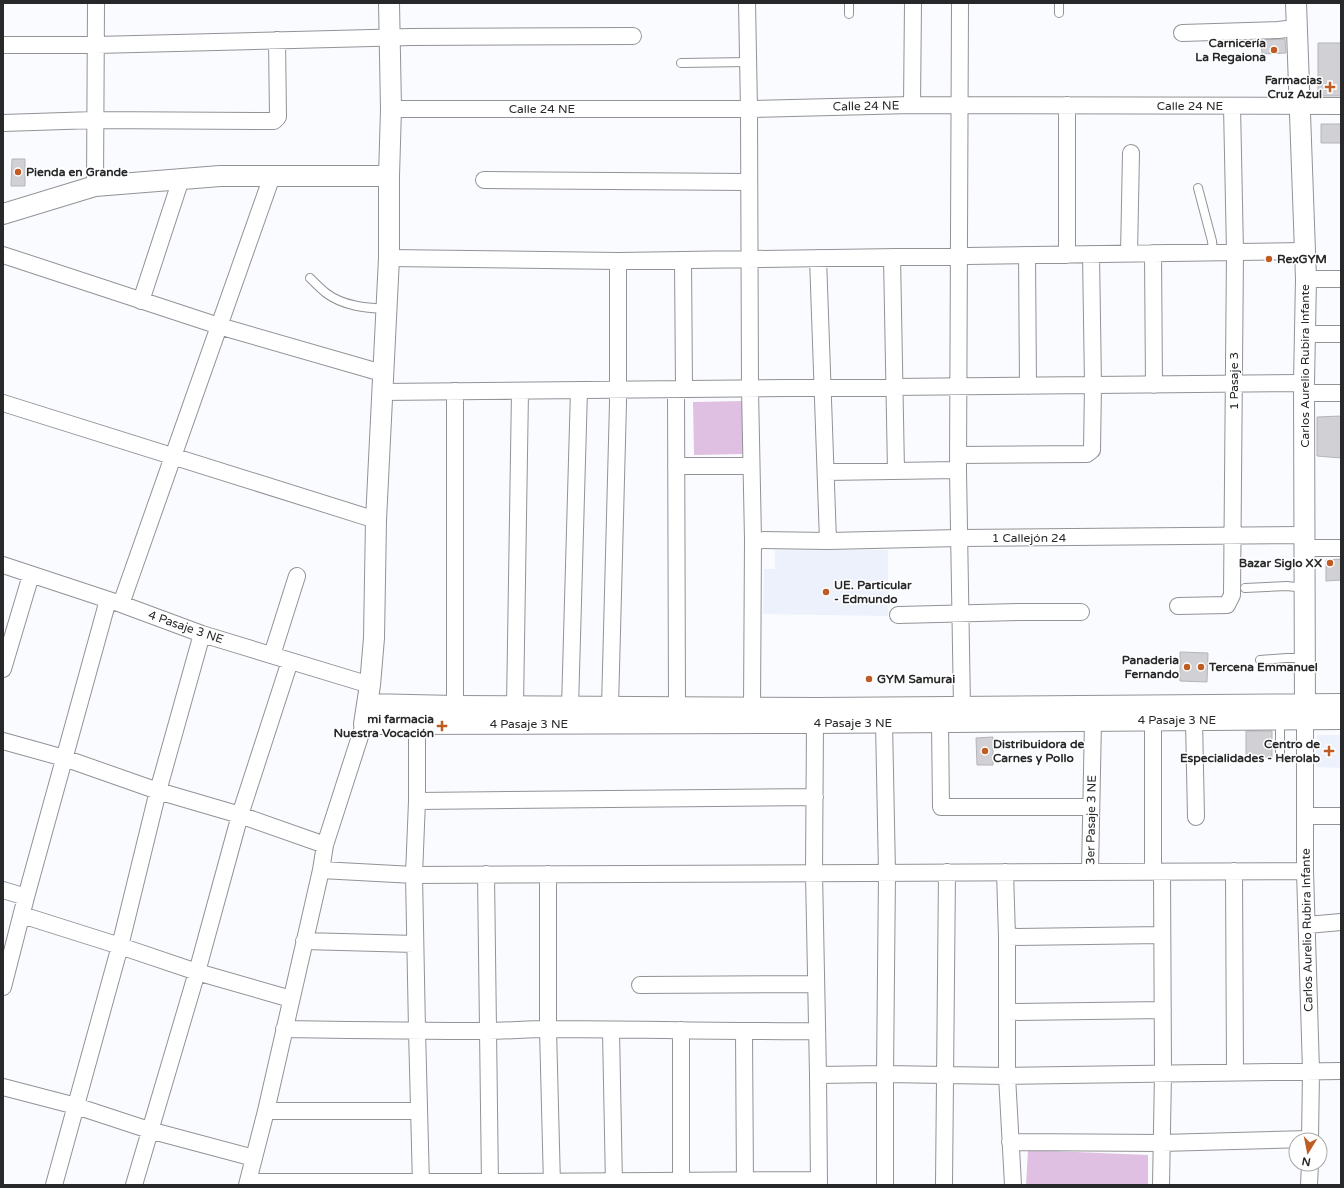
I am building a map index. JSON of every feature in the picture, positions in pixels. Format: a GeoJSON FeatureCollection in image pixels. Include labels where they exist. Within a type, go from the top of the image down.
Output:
{"type":"FeatureCollection","features":[{"type":"Feature","properties":{"kind":"street"},"geometry":{"type":"LineString","coordinates":[[95,186],[96,3]]}},
{"type":"Feature","properties":{"kind":"street"},"geometry":{"type":"LineString","coordinates":[[389,3],[391,109],[389,258],[376,520],[374,638],[369,694],[364,724],[325,845],[321,870],[266,1111],[247,1184],[819,1182],[814,873],[815,723]]}},
{"type":"Feature","properties":{"kind":"street"},"geometry":{"type":"LineString","coordinates":[[747,3],[750,389],[753,540],[752,708]]}},
{"type":"Feature","properties":{"kind":"street"},"geometry":{"type":"LineString","coordinates":[[912,105],[913,3]]}},
{"type":"Feature","properties":{"kind":"street"},"geometry":{"type":"LineString","coordinates":[[960,3],[958,462],[962,707]]}},
{"type":"Feature","properties":{"kind":"street","name":"Carlos Aurelio Rubira Infante"},"geometry":{"type":"LineString","coordinates":[[1296,3],[1306,279],[1304,388],[1305,871],[1311,1071],[1310,1132]]}},
{"type":"Feature","properties":{"kind":"street"},"geometry":{"type":"LineString","coordinates":[[1182,33],[1278,30],[1296,28]]}},
{"type":"Feature","properties":{"kind":"street"},"geometry":{"type":"LineString","coordinates":[[3,45],[96,45],[389,38],[633,36]]}},
{"type":"Feature","properties":{"kind":"street"},"geometry":{"type":"LineString","coordinates":[[3,123],[95,120],[274,121],[278,117],[277,40]]}},
{"type":"Feature","properties":{"kind":"street","name":"Calle 24 NE"},"geometry":{"type":"LineString","coordinates":[[391,109],[749,109],[912,105],[1341,106]]}},
{"type":"Feature","properties":{"kind":"street"},"geometry":{"type":"LineString","coordinates":[[1067,106],[1067,255]]}},
{"type":"Feature","properties":{"kind":"street","name":"1 Pasaje 3"},"geometry":{"type":"LineString","coordinates":[[1178,606],[1227,605],[1232,595],[1235,252],[1232,106]]}},
{"type":"Feature","properties":{"kind":"street"},"geometry":{"type":"LineString","coordinates":[[1129,254],[1131,154]]}},
{"type":"Feature","properties":{"kind":"street"},"geometry":{"type":"LineString","coordinates":[[3,214],[95,186],[220,176],[389,176]]}},
{"type":"Feature","properties":{"kind":"street"},"geometry":{"type":"LineString","coordinates":[[3,987],[64,758],[115,602],[173,457],[272,176]]}},
{"type":"Feature","properties":{"kind":"street"},"geometry":{"type":"LineString","coordinates":[[141,301],[181,179]]}},
{"type":"Feature","properties":{"kind":"street"},"geometry":{"type":"LineString","coordinates":[[484,180],[749,182]]}},
{"type":"Feature","properties":{"kind":"street"},"geometry":{"type":"LineString","coordinates":[[389,258],[618,261],[749,260],[1305,251]]}},
{"type":"Feature","properties":{"kind":"street"},"geometry":{"type":"LineString","coordinates":[[1152,253],[1154,385]]}},
{"type":"Feature","properties":{"kind":"street"},"geometry":{"type":"LineString","coordinates":[[826,472],[896,471],[958,462],[1087,454],[1092,450],[1093,385],[1091,254]]}},
{"type":"Feature","properties":{"kind":"street"},"geometry":{"type":"LineString","coordinates":[[3,255],[219,326],[382,383],[455,391],[1234,384],[1304,388],[1341,393]]}},
{"type":"Feature","properties":{"kind":"street"},"geometry":{"type":"LineString","coordinates":[[1027,255],[1028,386]]}},
{"type":"Feature","properties":{"kind":"street"},"geometry":{"type":"LineString","coordinates":[[892,257],[896,471]]}},
{"type":"Feature","properties":{"kind":"street"},"geometry":{"type":"LineString","coordinates":[[818,258],[828,541]]}},
{"type":"Feature","properties":{"kind":"street"},"geometry":{"type":"LineString","coordinates":[[677,708],[676,466],[684,260]]}},
{"type":"Feature","properties":{"kind":"street"},"geometry":{"type":"LineString","coordinates":[[610,706],[618,390],[618,261]]}},
{"type":"Feature","properties":{"kind":"street"},"geometry":{"type":"LineString","coordinates":[[1306,279],[1341,279]]}},
{"type":"Feature","properties":{"kind":"street"},"geometry":{"type":"LineString","coordinates":[[1305,334],[1341,334]]}},
{"type":"Feature","properties":{"kind":"street"},"geometry":{"type":"LineString","coordinates":[[570,707],[580,390]]}},
{"type":"Feature","properties":{"kind":"street"},"geometry":{"type":"LineString","coordinates":[[455,391],[455,706]]}},
{"type":"Feature","properties":{"kind":"street"},"geometry":{"type":"LineString","coordinates":[[515,706],[520,391]]}},
{"type":"Feature","properties":{"kind":"street"},"geometry":{"type":"LineString","coordinates":[[3,403],[376,520]]}},
{"type":"Feature","properties":{"kind":"street"},"geometry":{"type":"LineString","coordinates":[[676,466],[751,466]]}},
{"type":"Feature","properties":{"kind":"street","name":"1 Callejón 24"},"geometry":{"type":"LineString","coordinates":[[753,540],[828,541],[959,538],[1233,536],[1305,542],[1341,548]]}},
{"type":"Feature","properties":{"kind":"street","name":"4 Pasaje 3 NE"},"geometry":{"type":"LineString","coordinates":[[3,565],[115,602],[202,634],[290,661],[369,694],[455,706],[610,706],[677,708],[962,707],[1305,712],[1341,719]]}},
{"type":"Feature","properties":{"kind":"street"},"geometry":{"type":"LineString","coordinates":[[3,669],[31,575]]}},
{"type":"Feature","properties":{"kind":"street"},"geometry":{"type":"LineString","coordinates":[[272,655],[297,576]]}},
{"type":"Feature","properties":{"kind":"street"},"geometry":{"type":"LineString","coordinates":[[898,616],[1020,612],[1081,612]]}},
{"type":"Feature","properties":{"kind":"street"},"geometry":{"type":"LineString","coordinates":[[54,1185],[120,946],[158,791],[202,634]]}},
{"type":"Feature","properties":{"kind":"street"},"geometry":{"type":"LineString","coordinates":[[134,1185],[149,1130],[197,972],[240,814],[290,661]]}},
{"type":"Feature","properties":{"kind":"street","name":"4 Pasaje 3 NE"},"geometry":{"type":"LineString","coordinates":[[364,724],[815,723],[1280,719],[1341,704]]}},
{"type":"Feature","properties":{"kind":"street"},"geometry":{"type":"LineString","coordinates":[[1153,720],[1157,872],[1162,935],[1163,1073],[1161,1185]]}},
{"type":"Feature","properties":{"kind":"street"},"geometry":{"type":"LineString","coordinates":[[1194,720],[1196,817]]}},
{"type":"Feature","properties":{"kind":"street","name":"3er Pasaje 3 NE"},"geometry":{"type":"LineString","coordinates":[[1090,872],[1093,721]]}},
{"type":"Feature","properties":{"kind":"street"},"geometry":{"type":"LineString","coordinates":[[884,722],[887,873],[885,1185]]}},
{"type":"Feature","properties":{"kind":"street"},"geometry":{"type":"LineString","coordinates":[[940,722],[941,807],[1091,807]]}},
{"type":"Feature","properties":{"kind":"street"},"geometry":{"type":"LineString","coordinates":[[417,724],[417,801],[414,875],[421,1183]]}},
{"type":"Feature","properties":{"kind":"street"},"geometry":{"type":"LineString","coordinates":[[3,741],[64,758],[158,791],[240,814],[325,845]]}},
{"type":"Feature","properties":{"kind":"street"},"geometry":{"type":"LineString","coordinates":[[417,801],[815,797]]}},
{"type":"Feature","properties":{"kind":"street"},"geometry":{"type":"LineString","coordinates":[[1305,816],[1341,816]]}},
{"type":"Feature","properties":{"kind":"street"},"geometry":{"type":"LineString","coordinates":[[321,870],[414,875],[1305,871]]}},
{"type":"Feature","properties":{"kind":"street"},"geometry":{"type":"LineString","coordinates":[[1234,871],[1235,1072]]}},
{"type":"Feature","properties":{"kind":"street"},"geometry":{"type":"LineString","coordinates":[[944,1185],[947,872]]}},
{"type":"Feature","properties":{"kind":"street"},"geometry":{"type":"LineString","coordinates":[[1005,872],[1007,937],[1007,1076],[1013,1185]]}},
{"type":"Feature","properties":{"kind":"street"},"geometry":{"type":"LineString","coordinates":[[486,874],[490,1184]]}},
{"type":"Feature","properties":{"kind":"street"},"geometry":{"type":"LineString","coordinates":[[548,874],[548,1030],[552,1183]]}},
{"type":"Feature","properties":{"kind":"street"},"geometry":{"type":"LineString","coordinates":[[3,890],[26,897]]}},
{"type":"Feature","properties":{"kind":"street"},"geometry":{"type":"LineString","coordinates":[[22,915],[197,972],[291,999]]}},
{"type":"Feature","properties":{"kind":"street"},"geometry":{"type":"LineString","coordinates":[[1307,925],[1341,922]]}},
{"type":"Feature","properties":{"kind":"street"},"geometry":{"type":"LineString","coordinates":[[1007,937],[1162,935]]}},
{"type":"Feature","properties":{"kind":"street"},"geometry":{"type":"LineString","coordinates":[[304,941],[416,944]]}},
{"type":"Feature","properties":{"kind":"street"},"geometry":{"type":"LineString","coordinates":[[640,985],[816,984]]}},
{"type":"Feature","properties":{"kind":"street"},"geometry":{"type":"LineString","coordinates":[[1007,1012],[1163,1010]]}},
{"type":"Feature","properties":{"kind":"street"},"geometry":{"type":"LineString","coordinates":[[284,1029],[487,1031],[681,1030],[744,1032],[817,1031]]}},
{"type":"Feature","properties":{"kind":"street"},"geometry":{"type":"LineString","coordinates":[[681,1030],[681,1183]]}},
{"type":"Feature","properties":{"kind":"street"},"geometry":{"type":"LineString","coordinates":[[611,1031],[614,1183]]}},
{"type":"Feature","properties":{"kind":"street"},"geometry":{"type":"LineString","coordinates":[[744,1032],[745,1182]]}},
{"type":"Feature","properties":{"kind":"street"},"geometry":{"type":"LineString","coordinates":[[818,1075],[885,1074],[1007,1076],[1341,1071]]}},
{"type":"Feature","properties":{"kind":"street"},"geometry":{"type":"LineString","coordinates":[[3,1087],[76,1106],[149,1130],[254,1158]]}},
{"type":"Feature","properties":{"kind":"street"},"geometry":{"type":"LineString","coordinates":[[266,1111],[419,1111]]}},
{"type":"Feature","properties":{"kind":"street"},"geometry":{"type":"LineString","coordinates":[[1010,1142],[1161,1143],[1288,1140]]}},
{"type":"Feature","properties":{"kind":"street"},"geometry":{"type":"LineString","coordinates":[[1309,1185],[1310,1172]]}},
{"type":"Feature","properties":{"kind":"lane"},"geometry":{"type":"LineString","coordinates":[[849,3],[849,14]]}},
{"type":"Feature","properties":{"kind":"lane"},"geometry":{"type":"LineString","coordinates":[[1059,3],[1060,12]]}},
{"type":"Feature","properties":{"kind":"lane"},"geometry":{"type":"LineString","coordinates":[[681,62],[748,62]]}},
{"type":"Feature","properties":{"kind":"lane"},"geometry":{"type":"LineString","coordinates":[[1198,188],[1212,241],[1213,252]]}},
{"type":"Feature","properties":{"kind":"lane"},"geometry":{"type":"LineString","coordinates":[[310,278],[327,294],[344,303],[368,308],[386,309]]}},
{"type":"Feature","properties":{"kind":"lane"},"geometry":{"type":"LineString","coordinates":[[1245,588],[1287,586],[1305,588]]}},
{"type":"Feature","properties":{"kind":"lane"},"geometry":{"type":"LineString","coordinates":[[1260,660],[1305,658]]}},
{"type":"Feature","properties":{"kind":"lane"},"geometry":{"type":"LineString","coordinates":[[1280,719],[1280,756]]}},
{"type":"Feature","properties":{"kind":"shaded area"},"geometry":{"type":"Polygon","coordinates":[[[744,401],[743,454],[694,455],[693,402],[744,401]]]}},
{"type":"Feature","properties":{"kind":"shaded area","name":"UE. Particular - Edmundo"},"geometry":{"type":"Polygon","coordinates":[[[775,550],[888,550],[888,616],[763,614],[764,569],[775,569],[775,550]]]}},
{"type":"Feature","properties":{"kind":"shaded area","name":"Centro de Especialidades - Herolab"},"geometry":{"type":"Polygon","coordinates":[[[1317,735],[1341,735],[1341,768],[1316,767],[1317,735]]]}},
{"type":"Feature","properties":{"kind":"shaded area"},"geometry":{"type":"Polygon","coordinates":[[[1028,1150],[1148,1155],[1148,1185],[1026,1185],[1028,1150]]]}},
{"type":"Feature","properties":{"kind":"building"},"geometry":{"type":"Polygon","coordinates":[[[1285,39],[1286,53],[1262,54],[1261,40],[1285,39]]]}},
{"type":"Feature","properties":{"kind":"building"},"geometry":{"type":"Polygon","coordinates":[[[1318,43],[1341,43],[1341,96],[1318,96],[1318,43]]]}},
{"type":"Feature","properties":{"kind":"building"},"geometry":{"type":"Polygon","coordinates":[[[1321,124],[1341,124],[1341,143],[1321,143],[1321,124]]]}},
{"type":"Feature","properties":{"kind":"building","name":"Pienda en Grande"},"geometry":{"type":"Polygon","coordinates":[[[12,159],[25,159],[25,186],[11,186],[12,159]]]}},
{"type":"Feature","properties":{"kind":"building"},"geometry":{"type":"Polygon","coordinates":[[[1341,416],[1341,458],[1317,456],[1317,417],[1341,416]]]}},
{"type":"Feature","properties":{"kind":"building"},"geometry":{"type":"Polygon","coordinates":[[[1341,559],[1341,580],[1326,581],[1326,560],[1341,559]]]}},
{"type":"Feature","properties":{"kind":"building"},"geometry":{"type":"Polygon","coordinates":[[[1180,652],[1208,653],[1207,682],[1180,681],[1180,652]]]}},
{"type":"Feature","properties":{"kind":"building"},"geometry":{"type":"Polygon","coordinates":[[[1246,731],[1272,731],[1272,757],[1246,757],[1246,731]]]}},
{"type":"Feature","properties":{"kind":"building","name":"Distribuidora de Carnes y Pollo"},"geometry":{"type":"Polygon","coordinates":[[[993,737],[993,765],[977,765],[976,738],[993,737]]]}},
{"type":"Feature","properties":{"kind":"place","name":"Carnicería La Regaiona"},"geometry":{"type":"Point","coordinates":[1274,50]}},
{"type":"Feature","properties":{"kind":"place","name":"Farmacias Cruz Azul"},"geometry":{"type":"Point","coordinates":[1330,87]}},
{"type":"Feature","properties":{"kind":"place","name":"Pienda en Grande"},"geometry":{"type":"Point","coordinates":[18,172]}},
{"type":"Feature","properties":{"kind":"place","name":"RexGYM"},"geometry":{"type":"Point","coordinates":[1269,259]}},
{"type":"Feature","properties":{"kind":"place","name":"Bazar Siglo XX"},"geometry":{"type":"Point","coordinates":[1330,563]}},
{"type":"Feature","properties":{"kind":"place","name":"UE. Particular - Edmundo"},"geometry":{"type":"Point","coordinates":[826,592]}},
{"type":"Feature","properties":{"kind":"place","name":"Panaderia Fernando"},"geometry":{"type":"Point","coordinates":[1187,667]}},
{"type":"Feature","properties":{"kind":"place","name":"Tercena Emmanuel"},"geometry":{"type":"Point","coordinates":[1201,667]}},
{"type":"Feature","properties":{"kind":"place","name":"GYM Samurai"},"geometry":{"type":"Point","coordinates":[869,679]}},
{"type":"Feature","properties":{"kind":"place","name":"mi farmacia Nuestra Vocación"},"geometry":{"type":"Point","coordinates":[442,726]}},
{"type":"Feature","properties":{"kind":"place","name":"Distribuidora de Carnes y Pollo"},"geometry":{"type":"Point","coordinates":[985,751]}},
{"type":"Feature","properties":{"kind":"place","name":"Centro de Especialidades - Herolab"},"geometry":{"type":"Point","coordinates":[1329,751]}}]}
